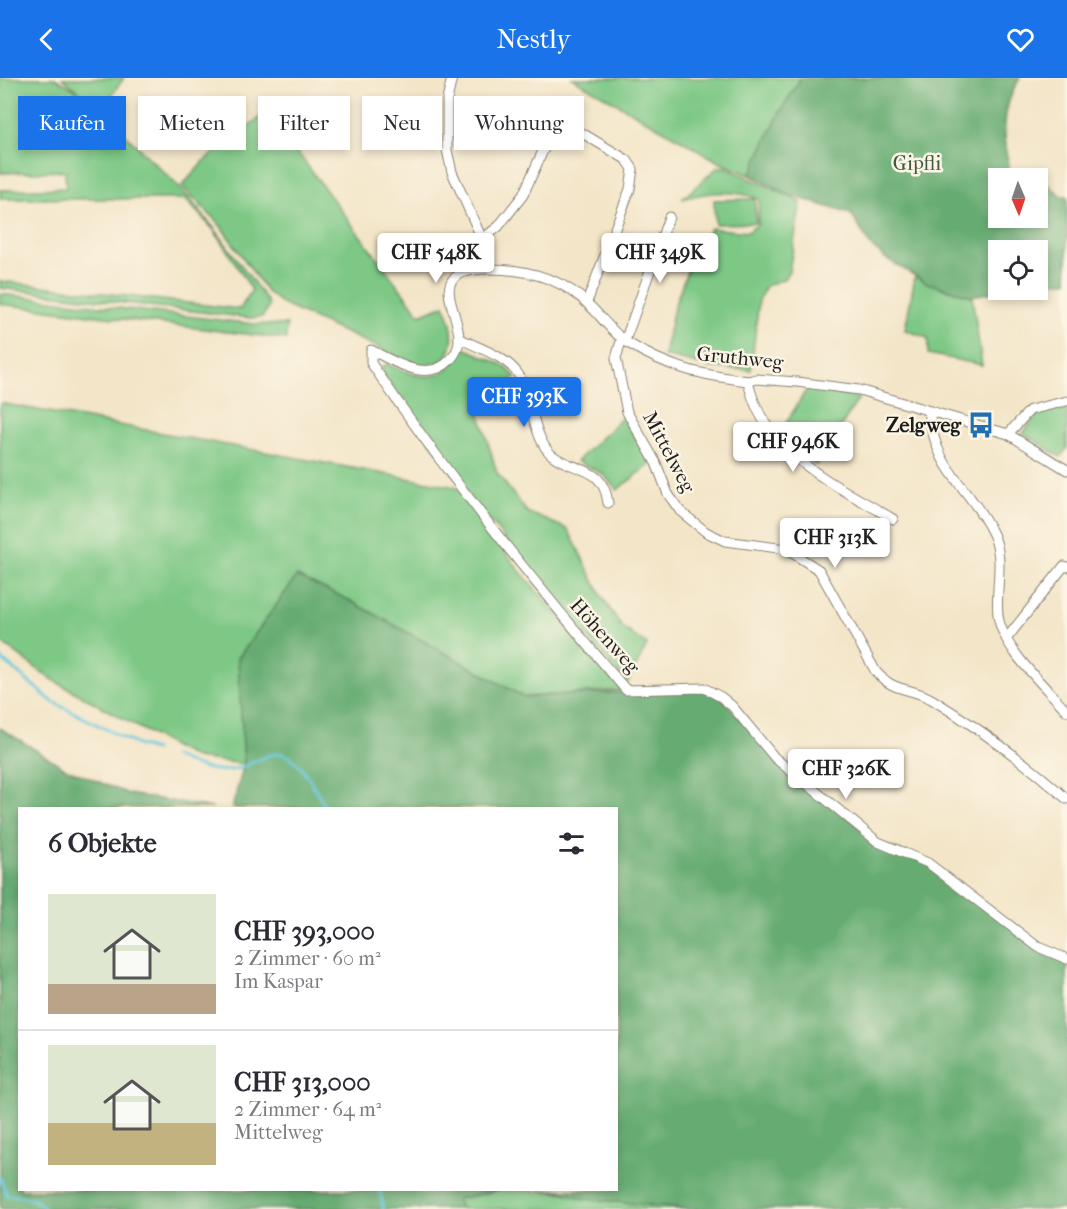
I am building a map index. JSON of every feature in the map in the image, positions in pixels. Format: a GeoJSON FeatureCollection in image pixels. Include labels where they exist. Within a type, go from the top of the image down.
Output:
{"type":"FeatureCollection","features":[{"type":"Feature","properties":{"kind":"street"},"geometry":{"type":"LineString","coordinates":[[451,81],[447,150],[452,172],[482,239],[488,269]]}},
{"type":"Feature","properties":{"kind":"street"},"geometry":{"type":"LineString","coordinates":[[482,239],[498,227],[523,195],[551,133],[562,127],[577,130],[627,160],[633,169],[633,178],[587,302]]}},
{"type":"Feature","properties":{"kind":"street","name":"Mittelweg"},"geometry":{"type":"LineString","coordinates":[[669,217],[616,358],[627,412],[656,464],[668,494],[680,512],[706,532],[725,541],[786,549],[805,559],[821,572],[876,672],[888,685],[931,699],[1026,763],[1067,799]]}},
{"type":"Feature","properties":{"kind":"street","name":"Gruthweg"},"geometry":{"type":"LineString","coordinates":[[459,339],[449,304],[449,288],[461,275],[488,269],[532,273],[549,278],[587,302],[624,340],[659,361],[688,372],[748,381],[766,380],[842,387],[1008,434],[1067,470]]}},
{"type":"Feature","properties":{"kind":"street"},"geometry":{"type":"LineString","coordinates":[[459,339],[509,364],[519,374],[546,449],[552,455],[590,472],[602,484],[608,503]]}},
{"type":"Feature","properties":{"kind":"street","name":"Höhenweg"},"geometry":{"type":"LineString","coordinates":[[459,339],[454,355],[448,362],[425,371],[416,370],[371,350],[371,363],[465,495],[549,601],[626,690],[704,688],[721,697],[732,706],[775,758],[878,842],[928,863],[1038,947],[1067,959]]}},
{"type":"Feature","properties":{"kind":"street"},"geometry":{"type":"LineString","coordinates":[[748,381],[752,401],[763,424],[785,450],[893,519]]}},
{"type":"Feature","properties":{"kind":"street"},"geometry":{"type":"LineString","coordinates":[[1008,434],[1030,410],[1067,401]]}},
{"type":"Feature","properties":{"kind":"street"},"geometry":{"type":"LineString","coordinates":[[929,411],[937,452],[953,479],[985,521],[999,550],[998,617],[1007,638],[1036,678],[1067,711]]}},
{"type":"Feature","properties":{"kind":"street"},"geometry":{"type":"LineString","coordinates":[[1007,638],[1064,567],[1067,567]]}},
{"type":"Feature","properties":{"kind":"green space"},"geometry":{"type":"Polygon","coordinates":[[[0,78],[55,78],[82,94],[62,78],[124,78],[111,96],[18,96],[18,150],[126,150],[126,135],[138,147],[138,150],[141,150],[184,192],[217,232],[268,302],[269,307],[262,317],[251,318],[0,288],[0,281],[240,309],[252,290],[214,230],[185,199],[0,199],[0,190],[66,188],[65,171],[0,173],[0,78]]]}},
{"type":"Feature","properties":{"kind":"green space"},"geometry":{"type":"Polygon","coordinates":[[[572,78],[801,78],[779,114],[750,175],[721,163],[572,78]]]}},
{"type":"Feature","properties":{"kind":"green space","name":"Gipfli"},"geometry":{"type":"Polygon","coordinates":[[[801,78],[1020,78],[1013,90],[1006,113],[1005,137],[1009,168],[988,168],[988,228],[1048,228],[1048,184],[1061,196],[1067,196],[1067,281],[1048,282],[1048,240],[988,240],[988,293],[972,296],[927,283],[885,258],[870,245],[851,214],[786,194],[750,175],[779,114],[801,78]]]}},
{"type":"Feature","properties":{"kind":"green space"},"geometry":{"type":"Polygon","coordinates":[[[258,119],[258,150],[296,150],[420,315],[444,305],[452,329],[452,340],[446,357],[438,362],[427,364],[412,363],[284,305],[267,292],[220,225],[182,186],[207,158],[217,150],[246,150],[246,128],[258,119]]]}},
{"type":"Feature","properties":{"kind":"green space"},"geometry":{"type":"Polygon","coordinates":[[[718,167],[725,167],[801,202],[789,271],[784,279],[766,286],[759,299],[751,370],[709,367],[664,356],[674,307],[698,241],[706,236],[710,228],[748,232],[758,224],[759,199],[740,194],[720,193],[682,199],[718,167]]]}},
{"type":"Feature","properties":{"kind":"green space"},"geometry":{"type":"Polygon","coordinates":[[[755,199],[756,223],[715,224],[714,200],[755,199]]]}},
{"type":"Feature","properties":{"kind":"green space"},"geometry":{"type":"Polygon","coordinates":[[[915,276],[944,289],[972,296],[982,365],[928,354],[928,338],[905,330],[915,276]]]}},
{"type":"Feature","properties":{"kind":"green space"},"geometry":{"type":"Polygon","coordinates":[[[0,294],[254,324],[287,325],[286,339],[0,304],[0,294]]]}},
{"type":"Feature","properties":{"kind":"green space"},"geometry":{"type":"Polygon","coordinates":[[[464,348],[503,365],[516,377],[477,405],[497,473],[527,512],[568,529],[602,597],[622,627],[647,645],[627,684],[469,496],[382,373],[382,367],[387,364],[421,376],[439,374],[456,360],[464,348]]]}},
{"type":"Feature","properties":{"kind":"green space"},"geometry":{"type":"Polygon","coordinates":[[[808,387],[859,398],[816,465],[793,449],[779,435],[808,387]]]}},
{"type":"Feature","properties":{"kind":"green space"},"geometry":{"type":"Polygon","coordinates":[[[0,403],[455,487],[520,571],[622,690],[524,697],[349,600],[238,658],[244,764],[196,758],[53,680],[0,642],[0,403]]]}},
{"type":"Feature","properties":{"kind":"green space"},"geometry":{"type":"Polygon","coordinates":[[[1062,407],[1067,409],[1067,449],[1060,457],[1023,433],[1037,413],[1062,407]]]}},
{"type":"Feature","properties":{"kind":"green space"},"geometry":{"type":"Polygon","coordinates":[[[623,417],[651,464],[617,490],[603,474],[577,461],[623,417]]]}},
{"type":"Feature","properties":{"kind":"green space"},"geometry":{"type":"Polygon","coordinates":[[[297,576],[349,600],[524,697],[704,688],[721,697],[775,758],[878,842],[928,863],[1038,947],[1067,959],[1067,1209],[691,1209],[585,1199],[552,1191],[618,1191],[618,807],[232,807],[244,764],[238,658],[297,576]]]}},
{"type":"Feature","properties":{"kind":"green space"},"geometry":{"type":"Polygon","coordinates":[[[0,728],[65,768],[129,794],[207,807],[18,807],[18,1191],[495,1191],[457,1199],[461,1209],[0,1209],[0,728]]]}},
{"type":"Feature","properties":{"kind":"green space"},"geometry":{"type":"Polygon","coordinates":[[[495,1191],[563,1192],[585,1199],[691,1209],[461,1209],[457,1199],[495,1191]]]}},
{"type":"Feature","properties":{"kind":"waterway"},"geometry":{"type":"LineString","coordinates":[[0,658],[53,702],[137,745],[155,750]]}},
{"type":"Feature","properties":{"kind":"waterway"},"geometry":{"type":"LineString","coordinates":[[173,756],[204,768],[220,770],[236,769],[269,755],[288,756],[300,766],[325,807]]}},
{"type":"Feature","properties":{"kind":"waterway"},"geometry":{"type":"LineString","coordinates":[[0,1178],[7,1195],[33,1200],[45,1209]]}},
{"type":"Feature","properties":{"kind":"waterway"},"geometry":{"type":"LineString","coordinates":[[380,1191],[383,1209]]}},
{"type":"Feature","properties":{"kind":"place","name":"Zelgweg"},"geometry":{"type":"Point","coordinates":[981,425]}}]}
